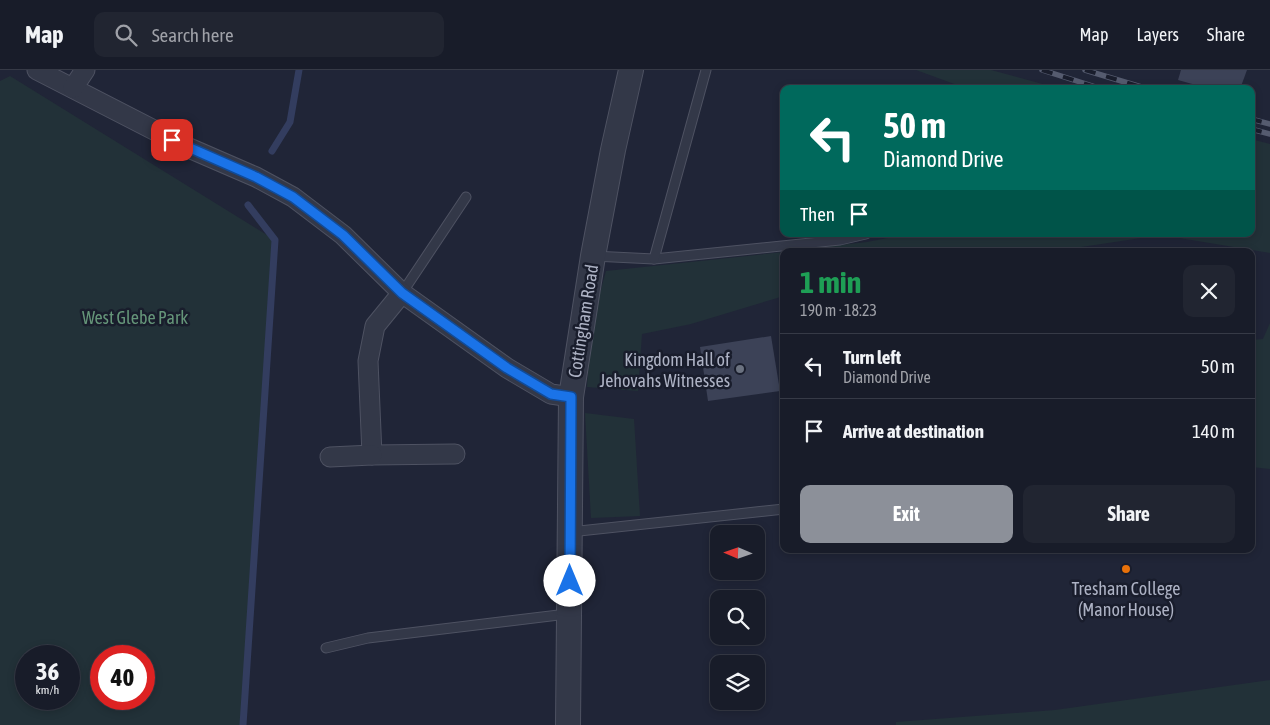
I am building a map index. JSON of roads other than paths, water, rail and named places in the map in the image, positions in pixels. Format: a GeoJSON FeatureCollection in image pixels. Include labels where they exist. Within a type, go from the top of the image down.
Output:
{"type":"FeatureCollection","features":[{"type":"Feature","properties":{"kind":"street"},"geometry":{"type":"LineString","coordinates":[[37,70],[189,148],[256,177],[293,197],[343,235],[402,293],[507,368],[551,394],[571,397]]}},
{"type":"Feature","properties":{"kind":"street"},"geometry":{"type":"LineString","coordinates":[[73,88],[85,70]]}},
{"type":"Feature","properties":{"kind":"street","name":"Cottingham Road"},"geometry":{"type":"LineString","coordinates":[[568,725],[571,397],[593,256],[613,150],[631,70]]}},
{"type":"Feature","properties":{"kind":"street"},"geometry":{"type":"LineString","coordinates":[[372,455],[368,361],[375,326],[402,293]]}},
{"type":"Feature","properties":{"kind":"street"},"geometry":{"type":"LineString","coordinates":[[330,457],[455,454]]}},
{"type":"Feature","properties":{"kind":"lane"},"geometry":{"type":"LineString","coordinates":[[654,259],[706,70]]}},
{"type":"Feature","properties":{"kind":"lane"},"geometry":{"type":"LineString","coordinates":[[402,293],[466,197]]}},
{"type":"Feature","properties":{"kind":"lane"},"geometry":{"type":"LineString","coordinates":[[593,256],[654,259],[840,240],[853,237]]}},
{"type":"Feature","properties":{"kind":"lane"},"geometry":{"type":"LineString","coordinates":[[570,532],[780,509]]}},
{"type":"Feature","properties":{"kind":"lane"},"geometry":{"type":"LineString","coordinates":[[326,648],[368,638],[570,614]]}},
{"type":"Feature","properties":{"kind":"waterway"},"geometry":{"type":"LineString","coordinates":[[272,151],[290,122],[299,70]]}},
{"type":"Feature","properties":{"kind":"waterway"},"geometry":{"type":"LineString","coordinates":[[243,725],[275,240],[248,205]]}},
{"type":"Feature","properties":{"kind":"railway"},"geometry":{"type":"LineString","coordinates":[[1042,70],[1089,85]]}},
{"type":"Feature","properties":{"kind":"railway"},"geometry":{"type":"LineString","coordinates":[[1085,70],[1135,85]]}},
{"type":"Feature","properties":{"kind":"railway"},"geometry":{"type":"LineString","coordinates":[[1255,120],[1270,124]]}},
{"type":"Feature","properties":{"kind":"railway"},"geometry":{"type":"LineString","coordinates":[[1255,130],[1270,134]]}},
{"type":"Feature","properties":{"kind":"place","name":"Kingdom Hall of Jehovahs Witnesses"},"geometry":{"type":"Point","coordinates":[740,369]}},
{"type":"Feature","properties":{"kind":"place","name":"Tresham College (Manor House)"},"geometry":{"type":"Point","coordinates":[1126,569]}},
{"type":"Feature","properties":{"kind":"park label","name":"West Glebe Park"},"geometry":{"type":"Point","coordinates":[135,317]}}]}
